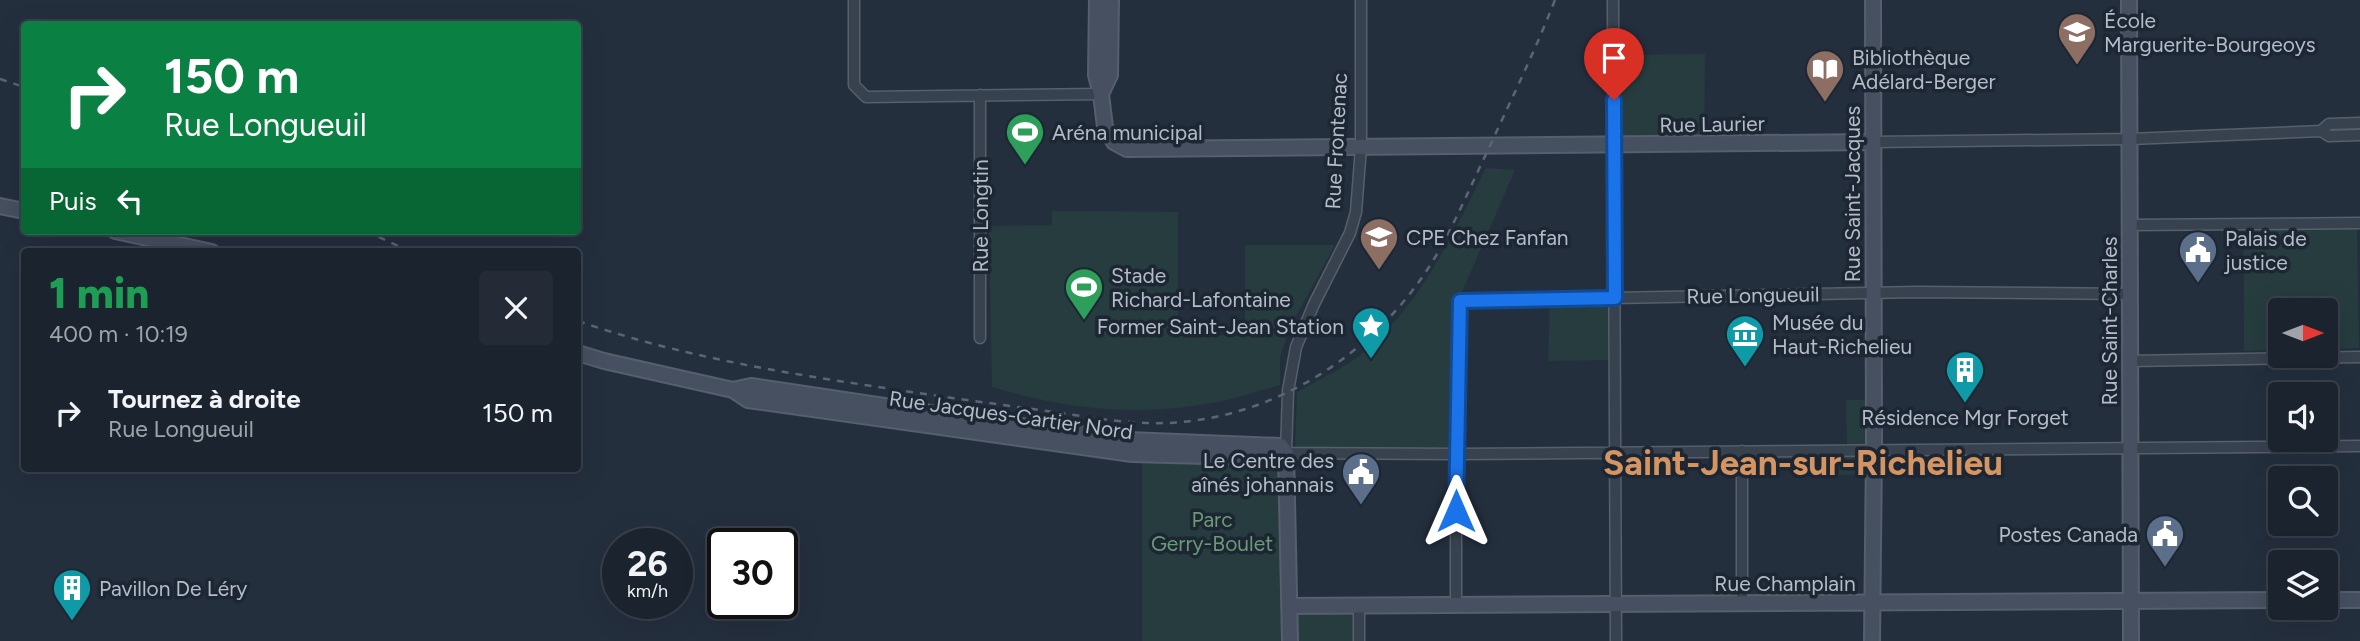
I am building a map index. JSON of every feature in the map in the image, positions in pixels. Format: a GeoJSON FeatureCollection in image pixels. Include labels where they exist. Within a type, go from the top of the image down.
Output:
{"type":"FeatureCollection","features":[{"type":"Feature","properties":{"kind":"street"},"geometry":{"type":"LineString","coordinates":[[854,0],[854,85],[866,97],[1101,94],[1110,75],[1111,0]]}},
{"type":"Feature","properties":{"kind":"street","name":"Rue Laurier"},"geometry":{"type":"LineString","coordinates":[[1097,0],[1096,75],[1105,127],[1114,142],[1126,149],[2130,139],[2320,131],[2329,136],[2360,135]]}},
{"type":"Feature","properties":{"kind":"street","name":"Rue Frontenac"},"geometry":{"type":"LineString","coordinates":[[1290,641],[1286,453],[1289,391],[1296,347],[1350,233],[1356,212],[1361,147],[1361,0]]}},
{"type":"Feature","properties":{"kind":"street"},"geometry":{"type":"LineString","coordinates":[[1613,0],[1616,641]]}},
{"type":"Feature","properties":{"kind":"street","name":"Rue Saint-Jacques"},"geometry":{"type":"LineString","coordinates":[[1872,641],[1873,0]]}},
{"type":"Feature","properties":{"kind":"street","name":"Rue Saint-Charles"},"geometry":{"type":"LineString","coordinates":[[2129,0],[2131,641]]}},
{"type":"Feature","properties":{"kind":"street","name":"Rue Longtin"},"geometry":{"type":"LineString","coordinates":[[980,95],[980,338]]}},
{"type":"Feature","properties":{"kind":"street","name":"Rue Laurier"},"geometry":{"type":"LineString","coordinates":[[2320,131],[2329,124],[2360,123]]}},
{"type":"Feature","properties":{"kind":"street"},"geometry":{"type":"LineString","coordinates":[[0,206],[21,210]]}},
{"type":"Feature","properties":{"kind":"street"},"geometry":{"type":"LineString","coordinates":[[2130,225],[2360,223]]}},
{"type":"Feature","properties":{"kind":"street"},"geometry":{"type":"LineString","coordinates":[[134,235],[194,248]]}},
{"type":"Feature","properties":{"kind":"street","name":"Rue Longueuil"},"geometry":{"type":"LineString","coordinates":[[1456,454],[1460,301],[1872,292],[2130,293]]}},
{"type":"Feature","properties":{"kind":"street","name":"Rue Jacques-Cartier Nord"},"geometry":{"type":"LineString","coordinates":[[581,354],[733,390],[751,386],[1128,440],[1281,446],[1286,453],[1456,454],[2360,446]]}},
{"type":"Feature","properties":{"kind":"street"},"geometry":{"type":"LineString","coordinates":[[2130,361],[2360,357]]}},
{"type":"Feature","properties":{"kind":"street"},"geometry":{"type":"LineString","coordinates":[[1742,452],[1742,604]]}},
{"type":"Feature","properties":{"kind":"street"},"geometry":{"type":"LineString","coordinates":[[1456,454],[1456,606]]}},
{"type":"Feature","properties":{"kind":"street","name":"Rue Champlain"},"geometry":{"type":"LineString","coordinates":[[1289,606],[2268,600]]}},
{"type":"Feature","properties":{"kind":"street"},"geometry":{"type":"LineString","coordinates":[[2338,600],[2360,600]]}},
{"type":"Feature","properties":{"kind":"street"},"geometry":{"type":"LineString","coordinates":[[1359,606],[1359,641]]}},
{"type":"Feature","properties":{"kind":"green space"},"geometry":{"type":"Polygon","coordinates":[[[1705,54],[1704,145],[1614,146],[1613,55],[1705,54]]]}},
{"type":"Feature","properties":{"kind":"green space"},"geometry":{"type":"Polygon","coordinates":[[[1486,168],[1515,170],[1462,292],[1453,301],[1448,448],[1295,448],[1297,392],[1359,356],[1404,310],[1435,265],[1486,168]]]}},
{"type":"Feature","properties":{"kind":"green space","name":"Stade Richard-Lafontaine"},"geometry":{"type":"Polygon","coordinates":[[[1052,211],[1178,212],[1178,336],[1245,335],[1245,245],[1335,245],[1289,329],[1280,358],[1280,385],[1212,403],[1129,410],[1047,401],[992,387],[989,226],[1052,225],[1052,211]]]}},
{"type":"Feature","properties":{"kind":"green space"},"geometry":{"type":"Polygon","coordinates":[[[2357,227],[2359,348],[2338,349],[2338,298],[2268,298],[2268,350],[2244,351],[2244,231],[2357,227]]]}},
{"type":"Feature","properties":{"kind":"green space"},"geometry":{"type":"Polygon","coordinates":[[[1614,298],[1615,360],[1548,361],[1550,299],[1614,298]]]}},
{"type":"Feature","properties":{"kind":"green space"},"geometry":{"type":"Polygon","coordinates":[[[1846,400],[1870,400],[1871,448],[1847,449],[1846,400]]]}},
{"type":"Feature","properties":{"kind":"green space"},"geometry":{"type":"Polygon","coordinates":[[[1840,453],[1870,453],[1870,474],[1839,475],[1840,453]]]}},
{"type":"Feature","properties":{"kind":"green space","name":"Parc Gerry-Boulet"},"geometry":{"type":"Polygon","coordinates":[[[1132,454],[1282,462],[1284,641],[1142,641],[1142,464],[1132,454]]]}},
{"type":"Feature","properties":{"kind":"green space"},"geometry":{"type":"Polygon","coordinates":[[[1289,606],[1359,606],[1359,641],[1290,641],[1289,606]]]}},
{"type":"Feature","properties":{"kind":"railway"},"geometry":{"type":"LineString","coordinates":[[581,322],[670,348],[763,368],[1106,420],[1182,422],[1221,416],[1259,404],[1295,388],[1361,345],[1390,317],[1415,287],[1437,254],[1457,216],[1555,0]]}},
{"type":"Feature","properties":{"kind":"railway"},"geometry":{"type":"LineString","coordinates":[[0,79],[21,86]]}},
{"type":"Feature","properties":{"kind":"railway"},"geometry":{"type":"LineString","coordinates":[[375,235],[402,248]]}},
{"type":"Feature","properties":{"kind":"place","name":"École Marguerite-Bourgeoys"},"geometry":{"type":"Point","coordinates":[2077,66]}},
{"type":"Feature","properties":{"kind":"place","name":"Bibliothèque Adélard-Berger"},"geometry":{"type":"Point","coordinates":[1825,103]}},
{"type":"Feature","properties":{"kind":"place","name":"Aréna municipal"},"geometry":{"type":"Point","coordinates":[1025,166]}},
{"type":"Feature","properties":{"kind":"place","name":"CPE Chez Fanfan"},"geometry":{"type":"Point","coordinates":[1379,271]}},
{"type":"Feature","properties":{"kind":"place","name":"Palais de justice"},"geometry":{"type":"Point","coordinates":[2198,284]}},
{"type":"Feature","properties":{"kind":"place","name":"Stade Richard-Lafontaine"},"geometry":{"type":"Point","coordinates":[1084,321]}},
{"type":"Feature","properties":{"kind":"place","name":"Former Saint-Jean Station"},"geometry":{"type":"Point","coordinates":[1371,360]}},
{"type":"Feature","properties":{"kind":"place","name":"Musée du Haut-Richelieu"},"geometry":{"type":"Point","coordinates":[1745,368]}},
{"type":"Feature","properties":{"kind":"place","name":"Résidence Mgr Forget"},"geometry":{"type":"Point","coordinates":[1965,404]}},
{"type":"Feature","properties":{"kind":"place","name":"Le Centre des aînés johannais"},"geometry":{"type":"Point","coordinates":[1361,506]}},
{"type":"Feature","properties":{"kind":"place","name":"Postes Canada"},"geometry":{"type":"Point","coordinates":[2165,568]}},
{"type":"Feature","properties":{"kind":"place","name":"Pavillon De Léry"},"geometry":{"type":"Point","coordinates":[72,622]}},
{"type":"Feature","properties":{"kind":"district","name":"Saint-Jean-sur-Richelieu"},"geometry":{"type":"Point","coordinates":[1803,463]}},
{"type":"Feature","properties":{"kind":"route"},"geometry":{"type":"LineString","coordinates":[[1456,511],[1460,301],[1615,298],[1614,100]]}}]}
